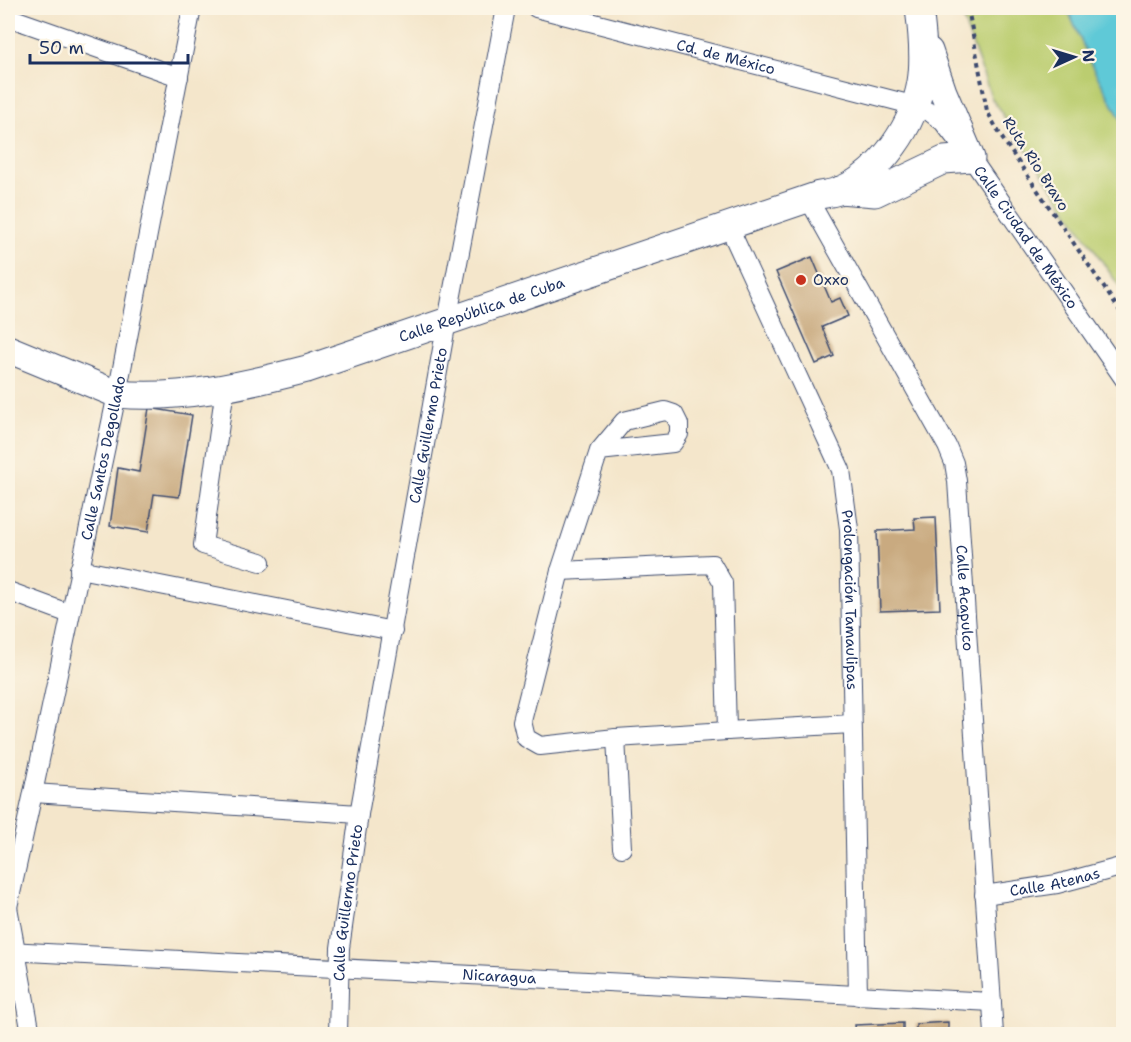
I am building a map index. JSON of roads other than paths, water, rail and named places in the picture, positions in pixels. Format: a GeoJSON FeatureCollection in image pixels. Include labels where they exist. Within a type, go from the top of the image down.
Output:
{"type":"FeatureCollection","features":[{"type":"Feature","properties":{"kind":"street","name":"Calle Santos Degollado"},"geometry":{"type":"LineString","coordinates":[[8,907],[117,394],[192,8]]}},
{"type":"Feature","properties":{"kind":"street","name":"Calle Guillermo Prieto"},"geometry":{"type":"LineString","coordinates":[[338,1035],[340,948],[359,814],[447,321],[506,8]]}},
{"type":"Feature","properties":{"kind":"street","name":"Cd. de México"},"geometry":{"type":"LineString","coordinates":[[536,8],[916,106]]}},
{"type":"Feature","properties":{"kind":"street"},"geometry":{"type":"LineString","coordinates":[[8,17],[178,77]]}},
{"type":"Feature","properties":{"kind":"street"},"geometry":{"type":"LineString","coordinates":[[840,190],[875,194],[944,160],[971,158],[942,92],[920,18]]}},
{"type":"Feature","properties":{"kind":"street","name":"Calle República de Cuba"},"geometry":{"type":"LineString","coordinates":[[8,349],[117,394],[136,396],[225,388],[307,369],[819,195],[840,190],[862,178],[888,153],[916,106],[923,59],[920,18]]}},
{"type":"Feature","properties":{"kind":"street","name":"Calle Ciudad de México"},"geometry":{"type":"LineString","coordinates":[[916,106],[932,113],[942,122],[971,158],[1124,379]]}},
{"type":"Feature","properties":{"kind":"street","name":"Calle Acapulco"},"geometry":{"type":"LineString","coordinates":[[809,200],[947,446],[954,463],[994,1035]]}},
{"type":"Feature","properties":{"kind":"street","name":"Prolongación Tamaulipas"},"geometry":{"type":"LineString","coordinates":[[729,227],[841,470],[846,498],[849,529],[858,996]]}},
{"type":"Feature","properties":{"kind":"street"},"geometry":{"type":"LineString","coordinates":[[225,388],[203,545],[261,562]]}},
{"type":"Feature","properties":{"kind":"street"},"geometry":{"type":"LineString","coordinates":[[599,451],[560,571],[522,721],[526,738],[540,746],[616,738],[852,724]]}},
{"type":"Feature","properties":{"kind":"street"},"geometry":{"type":"LineString","coordinates":[[560,571],[712,564],[723,583],[727,731]]}},
{"type":"Feature","properties":{"kind":"street"},"geometry":{"type":"LineString","coordinates":[[79,569],[393,631]]}},
{"type":"Feature","properties":{"kind":"street"},"geometry":{"type":"LineString","coordinates":[[8,591],[70,614]]}},
{"type":"Feature","properties":{"kind":"street"},"geometry":{"type":"LineString","coordinates":[[616,738],[622,848]]}},
{"type":"Feature","properties":{"kind":"street"},"geometry":{"type":"LineString","coordinates":[[33,793],[359,814]]}},
{"type":"Feature","properties":{"kind":"street","name":"Calle Atenas"},"geometry":{"type":"LineString","coordinates":[[984,895],[1057,884],[1124,866]]}},
{"type":"Feature","properties":{"kind":"street"},"geometry":{"type":"LineString","coordinates":[[8,907],[12,952],[31,1035]]}},
{"type":"Feature","properties":{"kind":"street","name":"Nicaragua"},"geometry":{"type":"LineString","coordinates":[[12,952],[992,1002]]}},
{"type":"Feature","properties":{"kind":"water"},"geometry":{"type":"Polygon","coordinates":[[[1067,8],[1123,8],[1123,123],[1093,68],[1067,8]]]}},
{"type":"Feature","properties":{"kind":"place","name":"Oxxo"},"geometry":{"type":"Point","coordinates":[801,280]}}]}
